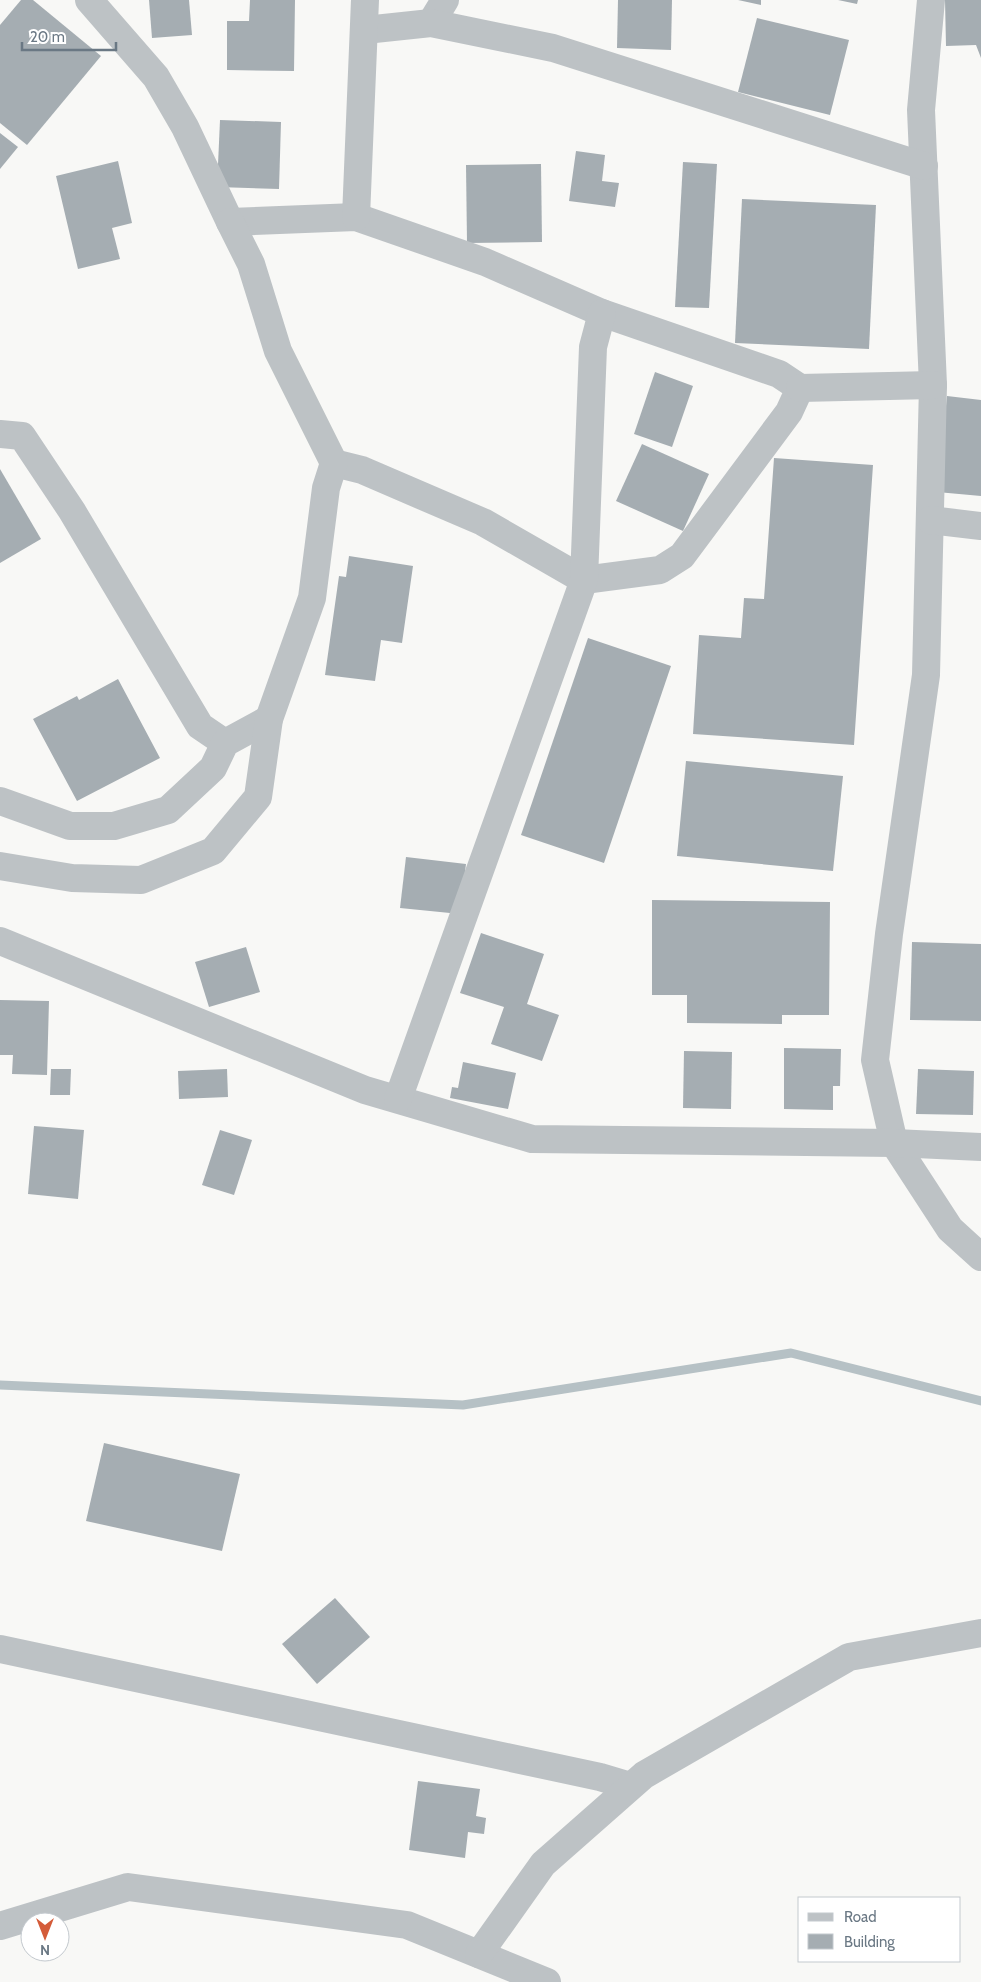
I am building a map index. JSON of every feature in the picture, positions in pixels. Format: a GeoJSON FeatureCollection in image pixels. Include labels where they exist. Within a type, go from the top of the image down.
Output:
{"type":"FeatureCollection","features":[{"type":"Feature","properties":{"kind":"street"},"geometry":{"type":"LineString","coordinates":[[0,866],[72,878],[141,880],[213,851],[258,797],[269,719],[312,598],[326,488],[334,464],[278,351],[251,264],[185,127],[156,77],[89,0]]}},
{"type":"Feature","properties":{"kind":"street"},"geometry":{"type":"LineString","coordinates":[[356,217],[365,0]]}},
{"type":"Feature","properties":{"kind":"street"},"geometry":{"type":"LineString","coordinates":[[431,23],[445,0]]}},
{"type":"Feature","properties":{"kind":"street"},"geometry":{"type":"LineString","coordinates":[[931,0],[921,110],[933,385],[926,675],[889,934],[874,1060],[894,1143],[950,1229],[981,1257]]}},
{"type":"Feature","properties":{"kind":"street"},"geometry":{"type":"LineString","coordinates":[[365,30],[431,23],[553,48],[924,166]]}},
{"type":"Feature","properties":{"kind":"street"},"geometry":{"type":"LineString","coordinates":[[230,222],[356,217],[485,262],[602,314],[779,374],[800,388],[933,385]]}},
{"type":"Feature","properties":{"kind":"street"},"geometry":{"type":"LineString","coordinates":[[398,1099],[584,580],[593,347],[602,314]]}},
{"type":"Feature","properties":{"kind":"street"},"geometry":{"type":"LineString","coordinates":[[334,464],[362,470],[483,522],[584,580],[660,570],[682,556],[789,412],[800,388]]}},
{"type":"Feature","properties":{"kind":"street"},"geometry":{"type":"LineString","coordinates":[[0,434],[22,436],[72,511],[200,726],[225,743]]}},
{"type":"Feature","properties":{"kind":"street"},"geometry":{"type":"LineString","coordinates":[[930,520],[981,526]]}},
{"type":"Feature","properties":{"kind":"street"},"geometry":{"type":"LineString","coordinates":[[0,802],[70,826],[114,826],[168,810],[213,768],[225,743],[269,719]]}},
{"type":"Feature","properties":{"kind":"street"},"geometry":{"type":"LineString","coordinates":[[0,941],[356,1086],[532,1139],[894,1143],[981,1147]]}},
{"type":"Feature","properties":{"kind":"street"},"geometry":{"type":"LineString","coordinates":[[479,1954],[543,1864],[644,1774],[849,1657],[981,1633]]}},
{"type":"Feature","properties":{"kind":"street"},"geometry":{"type":"LineString","coordinates":[[0,1649],[590,1774],[630,1786]]}},
{"type":"Feature","properties":{"kind":"street"},"geometry":{"type":"LineString","coordinates":[[0,1926],[128,1887],[407,1925],[548,1982]]}},
{"type":"Feature","properties":{"kind":"building"},"geometry":{"type":"Polygon","coordinates":[[[21,0],[33,0],[101,56],[27,145],[0,123],[0,25],[21,0]]]}},
{"type":"Feature","properties":{"kind":"building"},"geometry":{"type":"Polygon","coordinates":[[[149,0],[189,0],[192,35],[152,38],[149,0]]]}},
{"type":"Feature","properties":{"kind":"building"},"geometry":{"type":"Polygon","coordinates":[[[250,0],[295,0],[294,71],[227,70],[227,21],[249,21],[250,0]]]}},
{"type":"Feature","properties":{"kind":"building"},"geometry":{"type":"Polygon","coordinates":[[[618,0],[672,0],[671,50],[617,48],[618,0]]]}},
{"type":"Feature","properties":{"kind":"building"},"geometry":{"type":"Polygon","coordinates":[[[738,0],[761,0],[761,5],[738,0]]]}},
{"type":"Feature","properties":{"kind":"building"},"geometry":{"type":"Polygon","coordinates":[[[838,0],[858,0],[857,4],[838,0]]]}},
{"type":"Feature","properties":{"kind":"building"},"geometry":{"type":"Polygon","coordinates":[[[945,0],[981,0],[981,58],[976,45],[946,46],[945,0]]]}},
{"type":"Feature","properties":{"kind":"building"},"geometry":{"type":"Polygon","coordinates":[[[757,18],[849,40],[830,115],[738,92],[757,18]]]}},
{"type":"Feature","properties":{"kind":"building"},"geometry":{"type":"Polygon","coordinates":[[[220,120],[281,122],[279,189],[217,187],[220,120]]]}},
{"type":"Feature","properties":{"kind":"building"},"geometry":{"type":"Polygon","coordinates":[[[0,133],[18,147],[0,169],[0,133]]]}},
{"type":"Feature","properties":{"kind":"building"},"geometry":{"type":"Polygon","coordinates":[[[576,151],[605,155],[602,181],[619,183],[615,207],[569,201],[576,151]]]}},
{"type":"Feature","properties":{"kind":"building"},"geometry":{"type":"Polygon","coordinates":[[[118,161],[132,223],[112,228],[120,259],[78,269],[56,176],[118,161]]]}},
{"type":"Feature","properties":{"kind":"building"},"geometry":{"type":"Polygon","coordinates":[[[683,162],[717,164],[709,308],[675,307],[683,162]]]}},
{"type":"Feature","properties":{"kind":"building"},"geometry":{"type":"Polygon","coordinates":[[[541,164],[542,242],[467,243],[466,165],[541,164]]]}},
{"type":"Feature","properties":{"kind":"building"},"geometry":{"type":"Polygon","coordinates":[[[742,199],[876,205],[869,349],[735,343],[742,199]]]}},
{"type":"Feature","properties":{"kind":"building"},"geometry":{"type":"Polygon","coordinates":[[[655,372],[693,386],[672,447],[634,434],[655,372]]]}},
{"type":"Feature","properties":{"kind":"building"},"geometry":{"type":"Polygon","coordinates":[[[947,396],[981,400],[981,496],[937,492],[947,396]]]}},
{"type":"Feature","properties":{"kind":"building"},"geometry":{"type":"Polygon","coordinates":[[[642,444],[709,474],[683,531],[616,501],[642,444]]]}},
{"type":"Feature","properties":{"kind":"building"},"geometry":{"type":"Polygon","coordinates":[[[774,458],[873,465],[854,745],[693,734],[699,635],[741,638],[744,598],[764,599],[774,458]]]}},
{"type":"Feature","properties":{"kind":"building"},"geometry":{"type":"Polygon","coordinates":[[[0,469],[41,539],[0,563],[0,469]]]}},
{"type":"Feature","properties":{"kind":"building"},"geometry":{"type":"Polygon","coordinates":[[[349,556],[413,566],[402,643],[381,640],[375,681],[325,675],[339,576],[346,577],[349,556]]]}},
{"type":"Feature","properties":{"kind":"building"},"geometry":{"type":"Polygon","coordinates":[[[588,638],[671,666],[604,863],[521,835],[588,638]]]}},
{"type":"Feature","properties":{"kind":"building"},"geometry":{"type":"Polygon","coordinates":[[[118,679],[160,758],[77,801],[33,719],[77,696],[79,700],[118,679]]]}},
{"type":"Feature","properties":{"kind":"building"},"geometry":{"type":"Polygon","coordinates":[[[686,761],[843,776],[833,871],[677,856],[686,761]]]}},
{"type":"Feature","properties":{"kind":"building"},"geometry":{"type":"Polygon","coordinates":[[[406,857],[466,864],[460,914],[400,908],[406,857]]]}},
{"type":"Feature","properties":{"kind":"building"},"geometry":{"type":"Polygon","coordinates":[[[652,900],[830,902],[829,1015],[782,1015],[782,1024],[687,1023],[687,995],[652,995],[652,900]]]}},
{"type":"Feature","properties":{"kind":"building"},"geometry":{"type":"Polygon","coordinates":[[[481,933],[544,954],[527,1004],[559,1015],[542,1061],[491,1044],[504,1007],[460,993],[481,933]]]}},
{"type":"Feature","properties":{"kind":"building"},"geometry":{"type":"Polygon","coordinates":[[[912,942],[981,944],[981,1021],[910,1020],[912,942]]]}},
{"type":"Feature","properties":{"kind":"building"},"geometry":{"type":"Polygon","coordinates":[[[246,947],[260,992],[209,1007],[195,962],[246,947]]]}},
{"type":"Feature","properties":{"kind":"building"},"geometry":{"type":"Polygon","coordinates":[[[0,1000],[49,1001],[47,1075],[12,1074],[13,1055],[0,1055],[0,1000]]]}},
{"type":"Feature","properties":{"kind":"building"},"geometry":{"type":"Polygon","coordinates":[[[784,1048],[841,1049],[840,1086],[833,1086],[833,1110],[784,1109],[784,1048]]]}},
{"type":"Feature","properties":{"kind":"building"},"geometry":{"type":"Polygon","coordinates":[[[684,1051],[732,1052],[731,1109],[683,1108],[684,1051]]]}},
{"type":"Feature","properties":{"kind":"building"},"geometry":{"type":"Polygon","coordinates":[[[463,1062],[516,1073],[508,1109],[450,1098],[452,1087],[458,1088],[463,1062]]]}},
{"type":"Feature","properties":{"kind":"building"},"geometry":{"type":"Polygon","coordinates":[[[51,1069],[71,1069],[70,1095],[50,1095],[51,1069]]]}},
{"type":"Feature","properties":{"kind":"building"},"geometry":{"type":"Polygon","coordinates":[[[227,1069],[228,1097],[179,1099],[178,1071],[227,1069]]]}},
{"type":"Feature","properties":{"kind":"building"},"geometry":{"type":"Polygon","coordinates":[[[918,1069],[974,1071],[973,1115],[916,1114],[918,1069]]]}},
{"type":"Feature","properties":{"kind":"building"},"geometry":{"type":"Polygon","coordinates":[[[34,1126],[84,1130],[78,1199],[28,1194],[34,1126]]]}},
{"type":"Feature","properties":{"kind":"building"},"geometry":{"type":"Polygon","coordinates":[[[220,1130],[252,1140],[234,1195],[202,1185],[220,1130]]]}},
{"type":"Feature","properties":{"kind":"building"},"geometry":{"type":"Polygon","coordinates":[[[104,1443],[240,1474],[222,1551],[86,1521],[104,1443]]]}},
{"type":"Feature","properties":{"kind":"building"},"geometry":{"type":"Polygon","coordinates":[[[335,1598],[370,1637],[317,1684],[282,1644],[335,1598]]]}},
{"type":"Feature","properties":{"kind":"building"},"geometry":{"type":"Polygon","coordinates":[[[418,1781],[480,1789],[476,1816],[486,1818],[484,1834],[468,1832],[465,1858],[409,1850],[418,1781]]]}},
{"type":"Feature","properties":{"kind":"waterway"},"geometry":{"type":"LineString","coordinates":[[0,1385],[463,1405],[791,1353],[981,1401]]}}]}
